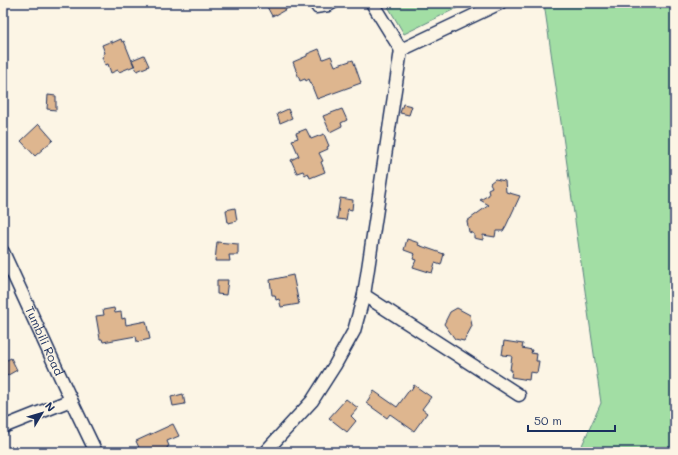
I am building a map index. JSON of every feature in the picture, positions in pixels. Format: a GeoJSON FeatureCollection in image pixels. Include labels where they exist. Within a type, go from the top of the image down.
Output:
{"type":"FeatureCollection","features":[{"type":"Feature","properties":{"kind":"street"},"geometry":{"type":"LineString","coordinates":[[265,452],[312,401],[335,366],[354,331],[364,294],[401,50],[372,3]]}},
{"type":"Feature","properties":{"kind":"street"},"geometry":{"type":"LineString","coordinates":[[401,50],[500,3]]}},
{"type":"Feature","properties":{"kind":"street","name":"Tumbili Road"},"geometry":{"type":"LineString","coordinates":[[3,252],[96,452]]}},
{"type":"Feature","properties":{"kind":"street"},"geometry":{"type":"LineString","coordinates":[[364,294],[518,395]]}},
{"type":"Feature","properties":{"kind":"street"},"geometry":{"type":"LineString","coordinates":[[3,427],[71,400]]}},
{"type":"Feature","properties":{"kind":"lane"},"geometry":{"type":"LineString","coordinates":[[311,3],[316,10],[329,8],[338,3]]}},
{"type":"Feature","properties":{"kind":"green space"},"geometry":{"type":"Polygon","coordinates":[[[386,3],[467,3],[404,34],[386,3]]]}},
{"type":"Feature","properties":{"kind":"green space"},"geometry":{"type":"Polygon","coordinates":[[[544,3],[675,3],[675,452],[579,452],[601,403],[544,3]]]}},
{"type":"Feature","properties":{"kind":"building"},"geometry":{"type":"Polygon","coordinates":[[[265,3],[297,3],[272,16],[265,3]]]}},
{"type":"Feature","properties":{"kind":"building"},"geometry":{"type":"Polygon","coordinates":[[[121,39],[122,42],[124,41],[134,66],[119,72],[118,70],[111,73],[108,64],[105,65],[102,57],[105,53],[102,45],[121,39]]]}},
{"type":"Feature","properties":{"kind":"building"},"geometry":{"type":"Polygon","coordinates":[[[319,49],[323,59],[331,56],[335,66],[353,60],[361,83],[317,99],[309,79],[306,81],[305,79],[300,81],[293,62],[319,49]]]}},
{"type":"Feature","properties":{"kind":"building"},"geometry":{"type":"Polygon","coordinates":[[[144,55],[149,66],[137,71],[132,60],[144,55]]]}},
{"type":"Feature","properties":{"kind":"building"},"geometry":{"type":"Polygon","coordinates":[[[48,95],[56,96],[56,110],[47,109],[48,95]]]}},
{"type":"Feature","properties":{"kind":"building"},"geometry":{"type":"Polygon","coordinates":[[[403,104],[412,106],[409,115],[400,113],[403,104]]]}},
{"type":"Feature","properties":{"kind":"building"},"geometry":{"type":"Polygon","coordinates":[[[288,109],[292,118],[280,123],[277,114],[288,109]]]}},
{"type":"Feature","properties":{"kind":"building"},"geometry":{"type":"Polygon","coordinates":[[[342,109],[347,120],[341,123],[342,126],[330,132],[323,116],[342,109]]]}},
{"type":"Feature","properties":{"kind":"building"},"geometry":{"type":"Polygon","coordinates":[[[39,124],[53,140],[35,156],[21,141],[39,124]]]}},
{"type":"Feature","properties":{"kind":"building"},"geometry":{"type":"Polygon","coordinates":[[[306,129],[311,139],[324,134],[329,146],[327,147],[328,149],[319,153],[323,161],[321,162],[325,172],[310,178],[308,173],[305,175],[303,171],[297,173],[291,160],[299,156],[292,140],[298,138],[296,133],[306,129]]]}},
{"type":"Feature","properties":{"kind":"building"},"geometry":{"type":"Polygon","coordinates":[[[495,179],[505,181],[506,192],[520,196],[503,231],[496,231],[495,237],[483,235],[483,240],[474,238],[474,234],[469,232],[467,221],[489,205],[480,200],[489,195],[488,189],[492,187],[490,183],[495,179]]]}},
{"type":"Feature","properties":{"kind":"building"},"geometry":{"type":"Polygon","coordinates":[[[340,198],[353,200],[352,210],[348,209],[346,220],[337,219],[340,198]]]}},
{"type":"Feature","properties":{"kind":"building"},"geometry":{"type":"Polygon","coordinates":[[[235,208],[237,221],[228,223],[226,210],[235,208]]]}},
{"type":"Feature","properties":{"kind":"building"},"geometry":{"type":"Polygon","coordinates":[[[407,239],[419,243],[418,245],[444,254],[441,265],[435,263],[432,273],[413,267],[416,260],[413,259],[415,254],[404,250],[407,239]]]}},
{"type":"Feature","properties":{"kind":"building"},"geometry":{"type":"Polygon","coordinates":[[[217,242],[238,244],[238,255],[229,255],[230,261],[215,261],[217,242]]]}},
{"type":"Feature","properties":{"kind":"building"},"geometry":{"type":"Polygon","coordinates":[[[293,275],[299,304],[281,307],[279,299],[276,300],[275,295],[272,295],[270,280],[293,275]]]}},
{"type":"Feature","properties":{"kind":"building"},"geometry":{"type":"Polygon","coordinates":[[[217,280],[228,280],[226,295],[217,294],[217,280]]]}},
{"type":"Feature","properties":{"kind":"building"},"geometry":{"type":"Polygon","coordinates":[[[114,308],[115,313],[121,312],[122,319],[125,318],[126,325],[146,321],[150,339],[137,342],[136,336],[103,342],[102,339],[100,339],[96,316],[104,315],[103,310],[114,308]]]}},
{"type":"Feature","properties":{"kind":"building"},"geometry":{"type":"Polygon","coordinates":[[[457,308],[470,315],[472,326],[464,341],[455,339],[444,324],[450,312],[457,308]]]}},
{"type":"Feature","properties":{"kind":"building"},"geometry":{"type":"Polygon","coordinates":[[[504,341],[523,344],[522,348],[532,350],[531,353],[537,354],[536,361],[539,361],[537,373],[530,372],[529,380],[511,377],[512,370],[510,370],[512,356],[502,355],[504,341]]]}},
{"type":"Feature","properties":{"kind":"building"},"geometry":{"type":"Polygon","coordinates":[[[11,358],[17,370],[3,378],[3,362],[11,358]]]}},
{"type":"Feature","properties":{"kind":"building"},"geometry":{"type":"Polygon","coordinates":[[[414,385],[431,397],[422,409],[427,413],[414,431],[390,414],[387,418],[366,403],[374,391],[397,407],[414,385]]]}},
{"type":"Feature","properties":{"kind":"building"},"geometry":{"type":"Polygon","coordinates":[[[183,394],[185,404],[173,406],[171,397],[183,394]]]}},
{"type":"Feature","properties":{"kind":"building"},"geometry":{"type":"Polygon","coordinates":[[[346,399],[358,408],[351,416],[356,421],[347,432],[329,418],[346,399]]]}},
{"type":"Feature","properties":{"kind":"building"},"geometry":{"type":"Polygon","coordinates":[[[173,424],[179,436],[167,441],[169,452],[141,452],[136,441],[173,424]]]}}]}
